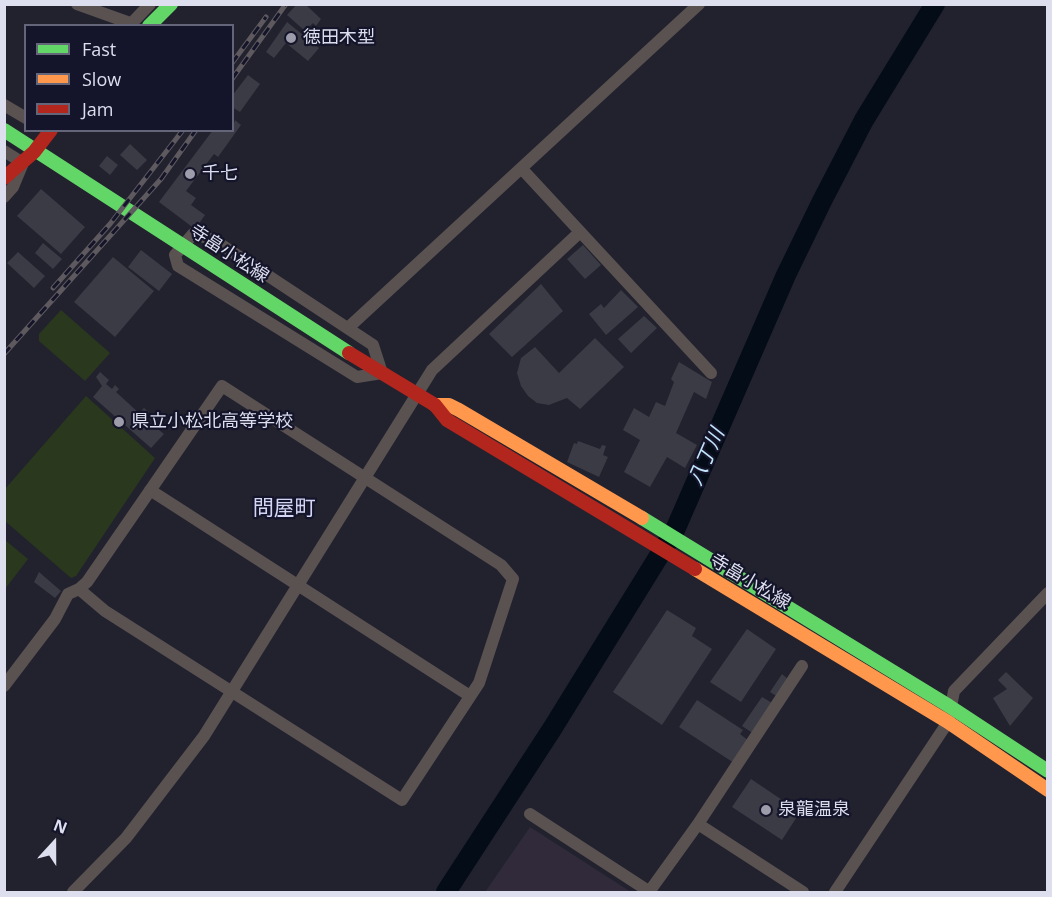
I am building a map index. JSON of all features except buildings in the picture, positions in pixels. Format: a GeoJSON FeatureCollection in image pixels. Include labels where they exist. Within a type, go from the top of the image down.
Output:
{"type":"FeatureCollection","features":[{"type":"Feature","properties":{"kind":"main road"},"geometry":{"type":"LineString","coordinates":[[151,24],[171,4]]}},
{"type":"Feature","properties":{"kind":"main road","name":"寺畠小松線"},"geometry":{"type":"LineString","coordinates":[[4,130],[358,359],[435,405],[447,420],[565,489],[948,722],[1047,790]]}},
{"type":"Feature","properties":{"kind":"main road"},"geometry":{"type":"LineString","coordinates":[[4,178],[22,163],[47,132]]}},
{"type":"Feature","properties":{"kind":"main road","name":"寺畠小松線"},"geometry":{"type":"LineString","coordinates":[[435,405],[449,405],[459,410],[573,476],[949,706],[1047,771]]}},
{"type":"Feature","properties":{"kind":"street"},"geometry":{"type":"LineString","coordinates":[[77,4],[130,24],[150,4]]}},
{"type":"Feature","properties":{"kind":"street"},"geometry":{"type":"LineString","coordinates":[[349,327],[699,4]]}},
{"type":"Feature","properties":{"kind":"street"},"geometry":{"type":"LineString","coordinates":[[4,105],[24,117]]}},
{"type":"Feature","properties":{"kind":"street"},"geometry":{"type":"LineString","coordinates":[[4,151],[22,163],[13,187],[4,197]]}},
{"type":"Feature","properties":{"kind":"street"},"geometry":{"type":"LineString","coordinates":[[522,169],[711,373]]}},
{"type":"Feature","properties":{"kind":"street"},"geometry":{"type":"LineString","coordinates":[[73,892],[126,838],[204,736],[432,370],[580,232]]}},
{"type":"Feature","properties":{"kind":"street"},"geometry":{"type":"LineString","coordinates":[[193,234],[214,240],[349,327],[373,345],[382,374],[357,376],[195,278],[178,266],[175,255],[193,234]]}},
{"type":"Feature","properties":{"kind":"street"},"geometry":{"type":"LineString","coordinates":[[4,686],[55,620],[68,594],[87,582],[222,386],[501,565],[513,579],[479,683],[402,800],[230,693],[105,611],[79,589]]}},
{"type":"Feature","properties":{"kind":"street"},"geometry":{"type":"LineString","coordinates":[[150,490],[470,696]]}},
{"type":"Feature","properties":{"kind":"street"},"geometry":{"type":"LineString","coordinates":[[835,892],[948,722],[949,706],[954,691],[1047,594]]}},
{"type":"Feature","properties":{"kind":"street"},"geometry":{"type":"LineString","coordinates":[[530,814],[650,892],[698,824],[802,666]]}},
{"type":"Feature","properties":{"kind":"street"},"geometry":{"type":"LineString","coordinates":[[698,824],[802,892]]}},
{"type":"Feature","properties":{"kind":"shaded area"},"geometry":{"type":"Polygon","coordinates":[[[530,827],[631,892],[485,892],[530,827]]]}},
{"type":"Feature","properties":{"kind":"green space"},"geometry":{"type":"Polygon","coordinates":[[[61,310],[110,353],[85,381],[39,341],[39,334],[61,310]]]}},
{"type":"Feature","properties":{"kind":"green space"},"geometry":{"type":"Polygon","coordinates":[[[86,396],[155,458],[76,576],[71,578],[5,521],[5,489],[86,396]]]}},
{"type":"Feature","properties":{"kind":"green space"},"geometry":{"type":"Polygon","coordinates":[[[5,540],[28,559],[5,589],[4,588],[5,540]]]}},
{"type":"Feature","properties":{"kind":"waterway","name":"八丁川"},"geometry":{"type":"LineString","coordinates":[[446,892],[552,729],[675,530],[786,275],[822,201],[864,120],[935,4]]}},
{"type":"Feature","properties":{"kind":"railway"},"geometry":{"type":"LineString","coordinates":[[234,76],[286,4]]}},
{"type":"Feature","properties":{"kind":"railway"},"geometry":{"type":"LineString","coordinates":[[234,60],[266,17]]}},
{"type":"Feature","properties":{"kind":"railway"},"geometry":{"type":"LineString","coordinates":[[53,288],[110,224],[181,132]]}},
{"type":"Feature","properties":{"kind":"railway"},"geometry":{"type":"LineString","coordinates":[[4,354],[161,179],[195,132]]}},
{"type":"Feature","properties":{"kind":"traffic: fast"},"geometry":{"type":"LineString","coordinates":[[151,24],[171,4]]}},
{"type":"Feature","properties":{"kind":"traffic: fast"},"geometry":{"type":"LineString","coordinates":[[4,130],[349,353]]}},
{"type":"Feature","properties":{"kind":"traffic: fast"},"geometry":{"type":"LineString","coordinates":[[642,518],[949,706],[1048,771]]}},
{"type":"Feature","properties":{"kind":"traffic: slow"},"geometry":{"type":"LineString","coordinates":[[435,405],[449,405],[459,410],[642,518]]}},
{"type":"Feature","properties":{"kind":"traffic: slow"},"geometry":{"type":"LineString","coordinates":[[695,569],[948,722],[1048,790]]}},
{"type":"Feature","properties":{"kind":"traffic: jam"},"geometry":{"type":"LineString","coordinates":[[4,178],[34,152],[49,132]]}},
{"type":"Feature","properties":{"kind":"traffic: jam"},"geometry":{"type":"LineString","coordinates":[[349,353],[435,405],[447,420],[695,569]]}},
{"type":"Feature","properties":{"kind":"place","name":"徳田木型"},"geometry":{"type":"Point","coordinates":[291,38]}},
{"type":"Feature","properties":{"kind":"place","name":"千七"},"geometry":{"type":"Point","coordinates":[190,174]}},
{"type":"Feature","properties":{"kind":"place","name":"県立小松北高等学校"},"geometry":{"type":"Point","coordinates":[119,422]}},
{"type":"Feature","properties":{"kind":"place","name":"泉龍温泉"},"geometry":{"type":"Point","coordinates":[766,810]}},
{"type":"Feature","properties":{"kind":"district","name":"問屋町"},"geometry":{"type":"Point","coordinates":[284,509]}}]}
